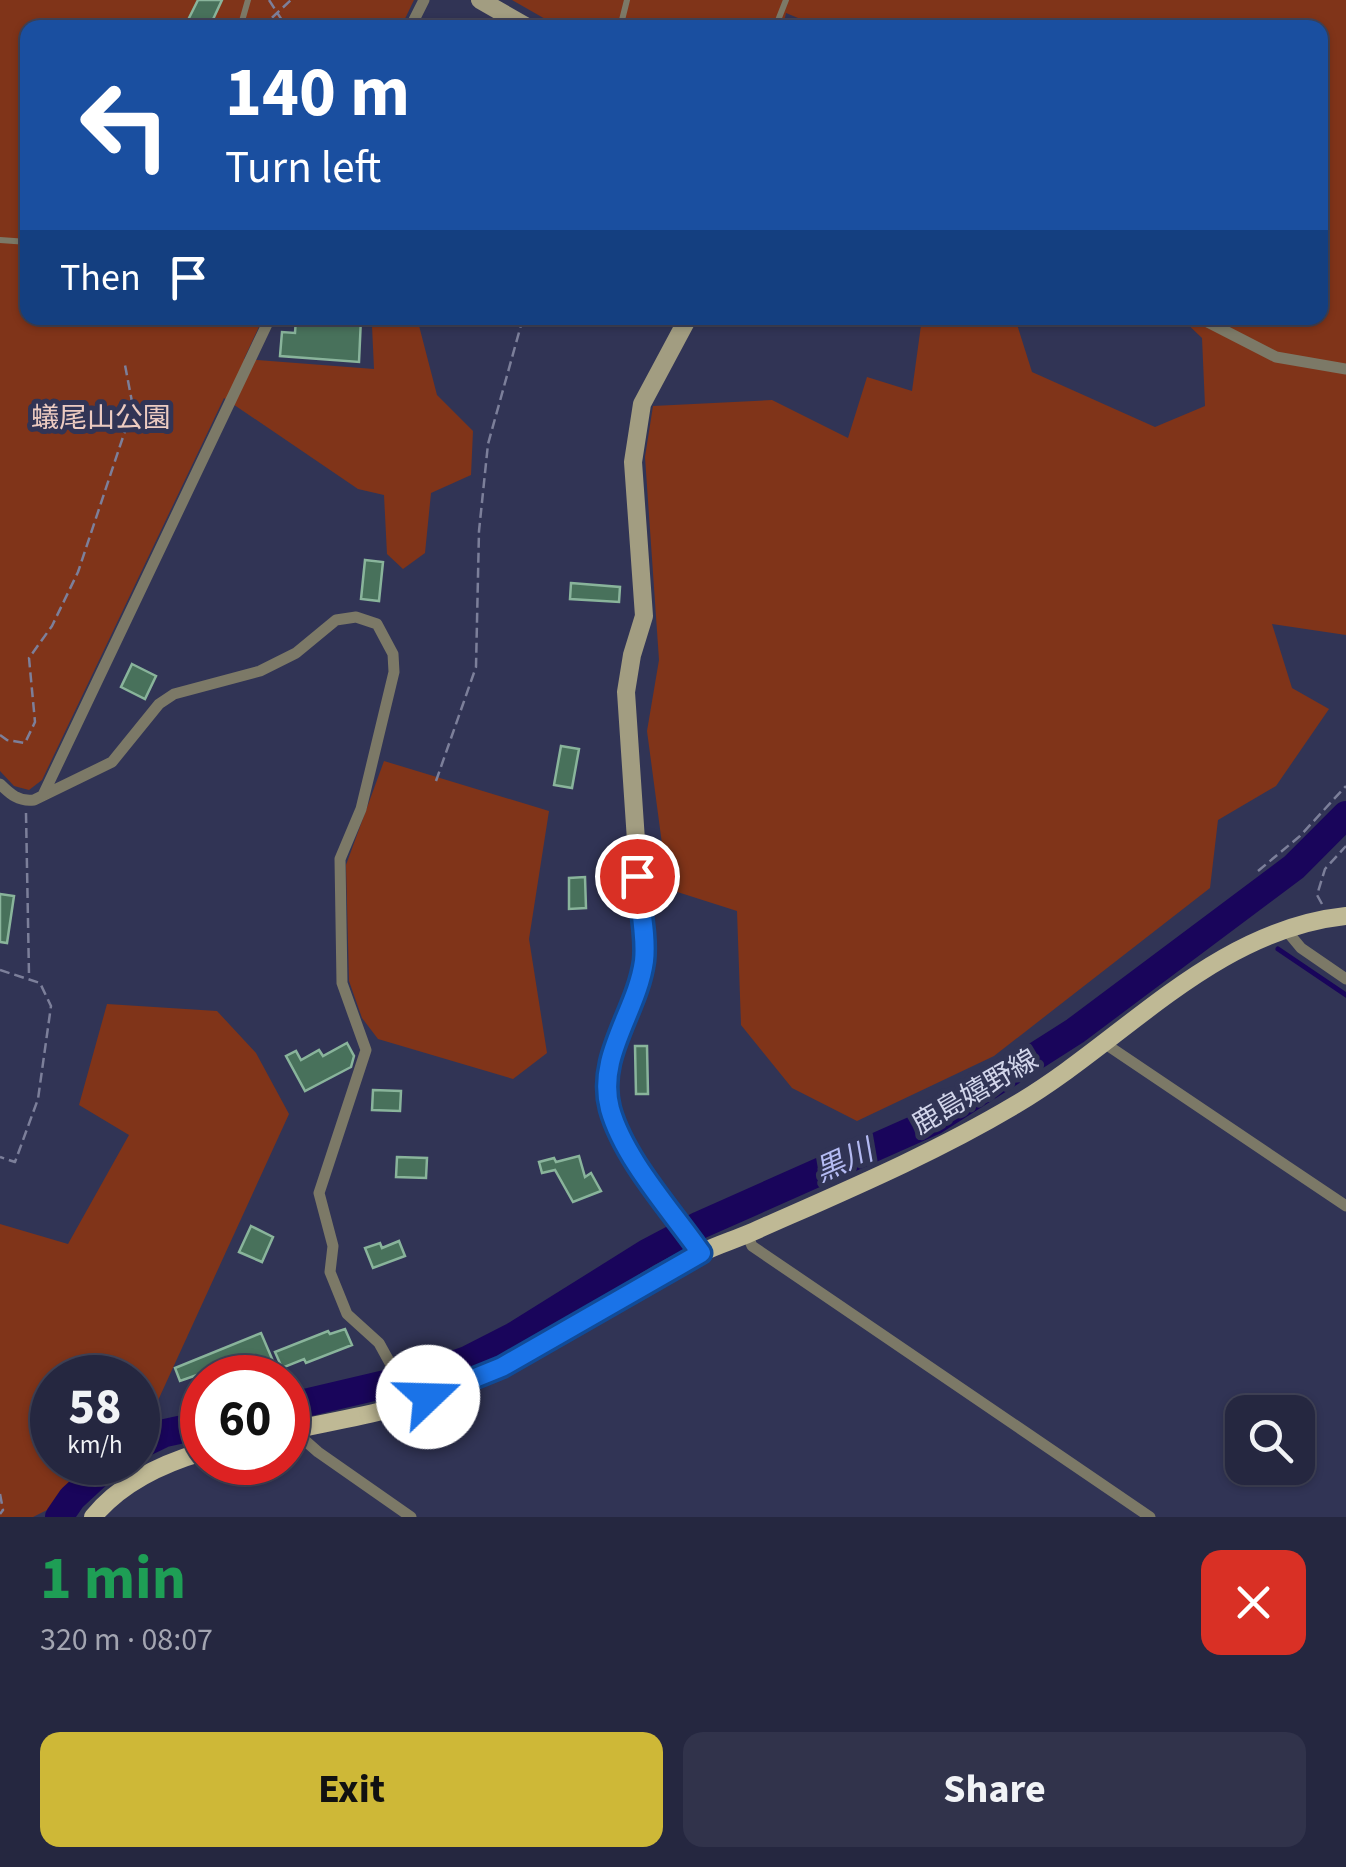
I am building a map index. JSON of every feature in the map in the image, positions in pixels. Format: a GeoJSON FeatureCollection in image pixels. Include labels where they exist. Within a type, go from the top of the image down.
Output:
{"type":"FeatureCollection","features":[{"type":"Feature","properties":{"kind":"main road","name":"鹿島嬉野線"},"geometry":{"type":"LineString","coordinates":[[310,1426],[454,1390],[502,1367],[701,1253],[948,1143],[1019,1103],[1193,976],[1245,944],[1337,917]]}},
{"type":"Feature","properties":{"kind":"main road"},"geometry":{"type":"LineString","coordinates":[[93,1517],[108,1498],[180,1458]]}},
{"type":"Feature","properties":{"kind":"street"},"geometry":{"type":"LineString","coordinates":[[480,0],[515,20]]}},
{"type":"Feature","properties":{"kind":"street"},"geometry":{"type":"LineString","coordinates":[[42,795],[267,325]]}},
{"type":"Feature","properties":{"kind":"street"},"geometry":{"type":"LineString","coordinates":[[684,325],[642,404],[634,462],[644,616],[626,692],[644,959],[633,1001],[611,1052],[606,1082],[622,1142],[701,1253]]}},
{"type":"Feature","properties":{"kind":"street"},"geometry":{"type":"LineString","coordinates":[[1214,325],[1276,357],[1346,370]]}},
{"type":"Feature","properties":{"kind":"street"},"geometry":{"type":"LineString","coordinates":[[0,784],[25,801],[42,795],[112,762],[159,704],[174,694],[260,670],[296,653],[336,620],[356,618],[377,624],[393,654],[394,672],[361,810],[340,858],[342,983],[366,1050],[319,1193],[333,1246],[330,1272],[347,1314],[379,1343],[390,1362],[403,1405]]}},
{"type":"Feature","properties":{"kind":"street"},"geometry":{"type":"LineString","coordinates":[[1286,930],[1301,948],[1346,979]]}},
{"type":"Feature","properties":{"kind":"street"},"geometry":{"type":"LineString","coordinates":[[1104,1042],[1346,1206]]}},
{"type":"Feature","properties":{"kind":"street"},"geometry":{"type":"LineString","coordinates":[[747,1234],[752,1246],[1150,1517]]}},
{"type":"Feature","properties":{"kind":"street"},"geometry":{"type":"LineString","coordinates":[[310,1446],[412,1517]]}},
{"type":"Feature","properties":{"kind":"path"},"geometry":{"type":"LineString","coordinates":[[269,0],[282,20]]}},
{"type":"Feature","properties":{"kind":"path"},"geometry":{"type":"LineString","coordinates":[[268,20],[292,0]]}},
{"type":"Feature","properties":{"kind":"path"},"geometry":{"type":"LineString","coordinates":[[436,781],[476,667],[479,531],[488,444],[521,325]]}},
{"type":"Feature","properties":{"kind":"path"},"geometry":{"type":"LineString","coordinates":[[0,734],[6,740],[25,742],[34,722],[29,658],[52,626],[78,572],[133,407],[125,365]]}},
{"type":"Feature","properties":{"kind":"path"},"geometry":{"type":"LineString","coordinates":[[1258,870],[1300,836],[1346,786]]}},
{"type":"Feature","properties":{"kind":"path"},"geometry":{"type":"LineString","coordinates":[[25,801],[29,977]]}},
{"type":"Feature","properties":{"kind":"path"},"geometry":{"type":"LineString","coordinates":[[1337,917],[1317,894],[1325,869],[1346,846]]}},
{"type":"Feature","properties":{"kind":"path"},"geometry":{"type":"LineString","coordinates":[[0,970],[40,982],[51,1006],[38,1099],[15,1162],[0,1157]]}},
{"type":"Feature","properties":{"kind":"path"},"geometry":{"type":"LineString","coordinates":[[0,1494],[0,1514]]}},
{"type":"Feature","properties":{"kind":"green space","name":"蟻尾山公園"},"geometry":{"type":"Polygon","coordinates":[[[0,0],[414,0],[404,20],[20,20],[20,325],[260,325],[244,359],[374,369],[372,326],[419,325],[437,395],[473,431],[471,475],[431,493],[425,553],[403,569],[387,554],[384,495],[358,489],[224,398],[42,780],[29,790],[14,786],[0,771],[0,0]]]}},
{"type":"Feature","properties":{"kind":"green space"},"geometry":{"type":"Polygon","coordinates":[[[512,0],[1346,0],[1346,635],[1272,624],[1292,688],[1329,709],[1276,786],[1218,820],[1210,888],[994,1056],[857,1121],[792,1088],[741,1025],[737,911],[668,889],[647,731],[659,660],[645,457],[653,406],[772,400],[848,438],[867,377],[912,391],[921,325],[1017,325],[1032,372],[1155,427],[1205,406],[1202,338],[1188,325],[1328,325],[1328,20],[803,20],[786,13],[784,20],[547,20],[512,0]]]}},
{"type":"Feature","properties":{"kind":"green space"},"geometry":{"type":"Polygon","coordinates":[[[384,761],[549,811],[529,939],[547,1053],[513,1079],[378,1039],[362,1018],[349,981],[346,865],[384,761]]]}},
{"type":"Feature","properties":{"kind":"green space"},"geometry":{"type":"Polygon","coordinates":[[[107,1004],[217,1011],[256,1053],[289,1114],[160,1396],[160,1355],[30,1355],[30,1485],[77,1485],[57,1505],[33,1517],[0,1517],[0,1224],[68,1244],[129,1135],[79,1105],[107,1004]]]}},
{"type":"Feature","properties":{"kind":"building"},"geometry":{"type":"Polygon","coordinates":[[[198,0],[222,0],[213,20],[188,20],[198,0]]]}},
{"type":"Feature","properties":{"kind":"building"},"geometry":{"type":"Polygon","coordinates":[[[296,325],[361,325],[359,362],[280,356],[282,332],[295,333],[296,325]]]}},
{"type":"Feature","properties":{"kind":"building"},"geometry":{"type":"Polygon","coordinates":[[[365,560],[383,562],[379,601],[361,599],[365,560]]]}},
{"type":"Feature","properties":{"kind":"building"},"geometry":{"type":"Polygon","coordinates":[[[571,583],[620,587],[619,602],[570,599],[571,583]]]}},
{"type":"Feature","properties":{"kind":"building"},"geometry":{"type":"Polygon","coordinates":[[[132,664],[156,676],[145,699],[121,687],[132,664]]]}},
{"type":"Feature","properties":{"kind":"building"},"geometry":{"type":"Polygon","coordinates":[[[561,746],[579,749],[572,788],[554,785],[561,746]]]}},
{"type":"Feature","properties":{"kind":"building"},"geometry":{"type":"Polygon","coordinates":[[[585,877],[586,908],[569,909],[569,878],[585,877]]]}},
{"type":"Feature","properties":{"kind":"building"},"geometry":{"type":"Polygon","coordinates":[[[0,894],[14,896],[7,943],[0,942],[0,894]]]}},
{"type":"Feature","properties":{"kind":"building"},"geometry":{"type":"Polygon","coordinates":[[[347,1043],[354,1056],[351,1067],[305,1091],[286,1056],[296,1051],[301,1060],[319,1050],[323,1056],[347,1043]]]}},
{"type":"Feature","properties":{"kind":"building"},"geometry":{"type":"Polygon","coordinates":[[[635,1046],[647,1046],[648,1094],[636,1094],[635,1046]]]}},
{"type":"Feature","properties":{"kind":"building"},"geometry":{"type":"Polygon","coordinates":[[[373,1090],[401,1091],[400,1111],[372,1110],[373,1090]]]}},
{"type":"Feature","properties":{"kind":"building"},"geometry":{"type":"Polygon","coordinates":[[[579,1156],[585,1177],[591,1173],[601,1191],[573,1202],[555,1170],[542,1173],[539,1162],[579,1156]]]}},
{"type":"Feature","properties":{"kind":"building"},"geometry":{"type":"Polygon","coordinates":[[[397,1157],[427,1158],[426,1178],[396,1177],[397,1157]]]}},
{"type":"Feature","properties":{"kind":"building"},"geometry":{"type":"Polygon","coordinates":[[[251,1226],[273,1237],[262,1262],[239,1252],[251,1226]]]}},
{"type":"Feature","properties":{"kind":"building"},"geometry":{"type":"Polygon","coordinates":[[[399,1241],[405,1256],[373,1268],[365,1248],[380,1243],[382,1248],[399,1241]]]}},
{"type":"Feature","properties":{"kind":"building"},"geometry":{"type":"Polygon","coordinates":[[[345,1329],[352,1345],[310,1361],[310,1355],[275,1352],[328,1331],[330,1334],[345,1329]]]}},
{"type":"Feature","properties":{"kind":"building"},"geometry":{"type":"Polygon","coordinates":[[[261,1333],[270,1355],[207,1355],[261,1333]]]}},
{"type":"Feature","properties":{"kind":"waterway","name":"黒川"},"geometry":{"type":"LineString","coordinates":[[310,1402],[424,1375],[467,1360],[700,1225],[934,1121],[1075,1031],[1294,867],[1346,815]]}},
{"type":"Feature","properties":{"kind":"waterway"},"geometry":{"type":"LineString","coordinates":[[1278,949],[1346,995]]}},
{"type":"Feature","properties":{"kind":"waterway","name":"黒川"},"geometry":{"type":"LineString","coordinates":[[160,1435],[180,1430]]}},
{"type":"Feature","properties":{"kind":"waterway","name":"黒川"},"geometry":{"type":"LineString","coordinates":[[59,1517],[86,1485]]}},
{"type":"Feature","properties":{"kind":"route"},"geometry":{"type":"LineString","coordinates":[[428,1397],[454,1390],[502,1367],[701,1253],[622,1142],[610,1108],[606,1082],[611,1052],[633,1001],[644,959],[637,876]]}}]}
